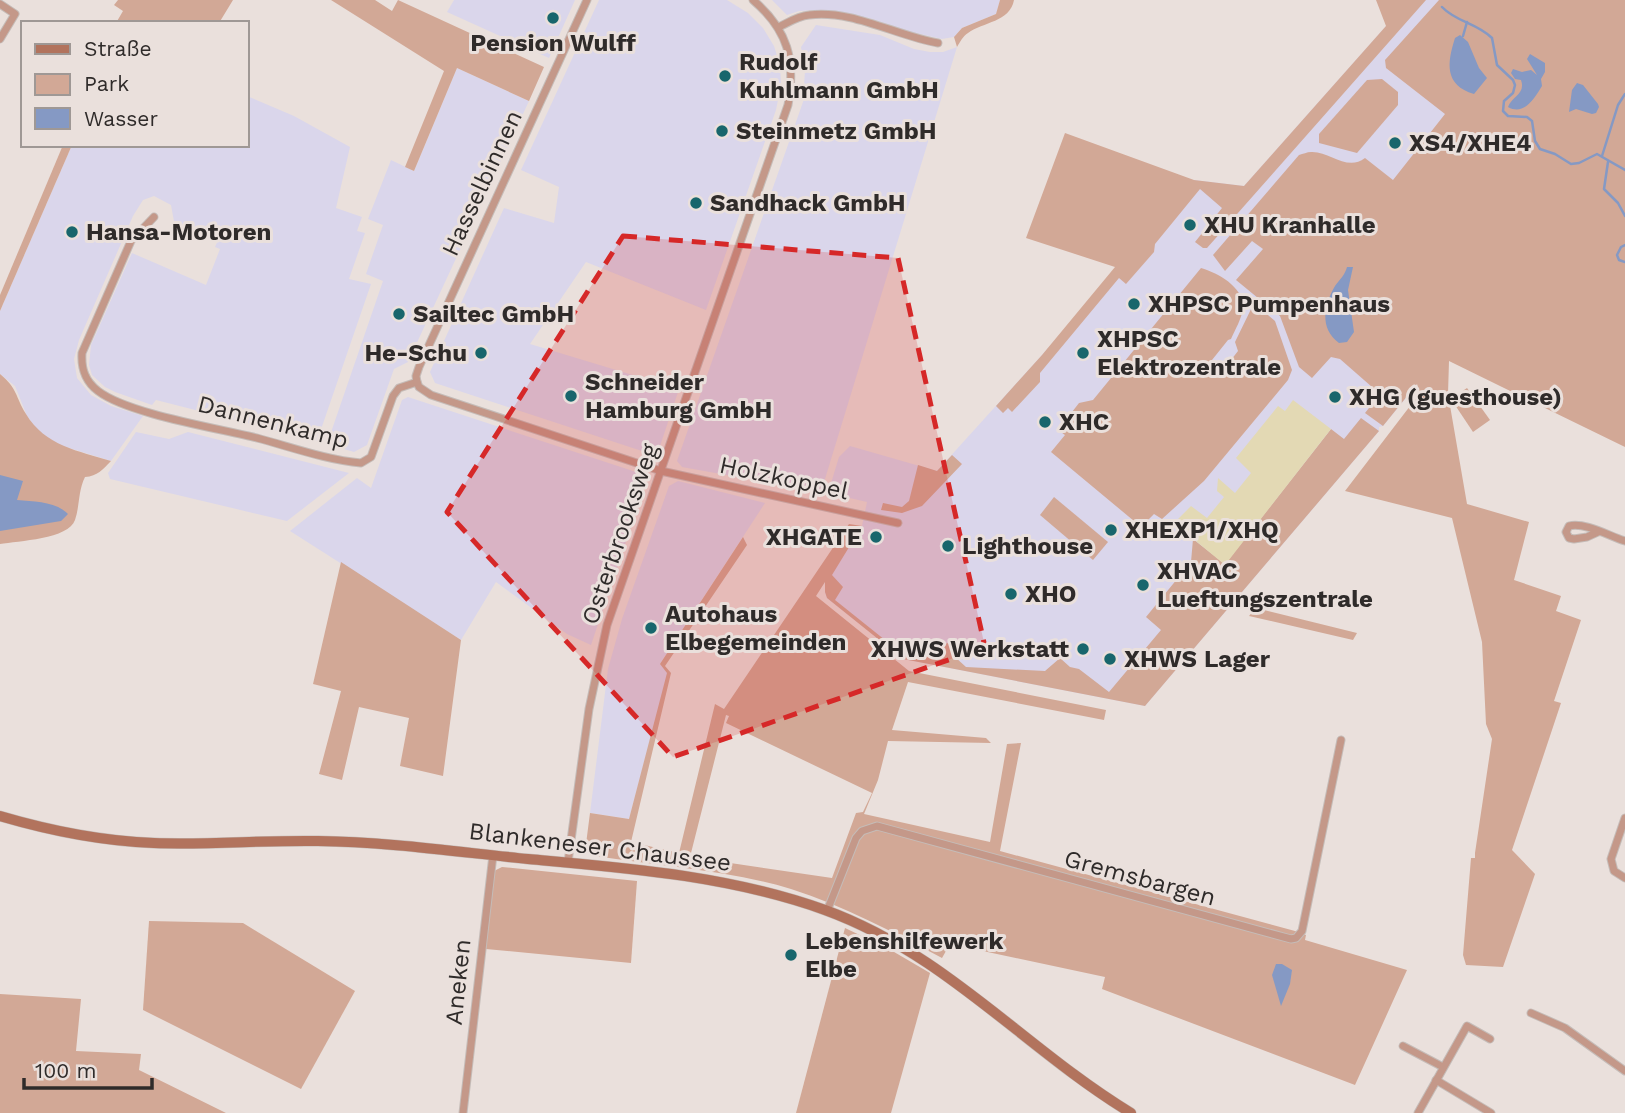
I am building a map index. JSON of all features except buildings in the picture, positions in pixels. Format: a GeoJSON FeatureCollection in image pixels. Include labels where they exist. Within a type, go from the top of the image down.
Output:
{"type":"FeatureCollection","features":[{"type":"Feature","properties":{"kind":"main road","name":"Blankeneser Chaussee"},"geometry":{"type":"LineString","coordinates":[[0,816],[61,832],[132,842],[352,842],[568,862],[737,885],[780,895],[827,911],[893,941],[945,974],[1075,1075],[1131,1113]]}},
{"type":"Feature","properties":{"kind":"street","name":"Hasselbinnen"},"geometry":{"type":"LineString","coordinates":[[417,382],[416,376],[424,357],[587,0]]}},
{"type":"Feature","properties":{"kind":"street","name":"Osterbrooksweg"},"geometry":{"type":"LineString","coordinates":[[568,862],[589,709],[601,645],[788,104],[792,83],[786,42],[779,27],[754,0]]}},
{"type":"Feature","properties":{"kind":"street"},"geometry":{"type":"LineString","coordinates":[[0,4],[15,14],[0,39]]}},
{"type":"Feature","properties":{"kind":"street"},"geometry":{"type":"LineString","coordinates":[[779,27],[797,18],[823,14],[875,23],[915,38],[938,43]]}},
{"type":"Feature","properties":{"kind":"street","name":"Dannenkamp"},"geometry":{"type":"LineString","coordinates":[[154,217],[131,241],[85,344],[82,369],[91,385],[99,392],[150,412],[361,463],[371,457],[393,396],[399,388],[417,382]]}},
{"type":"Feature","properties":{"kind":"street"},"geometry":{"type":"LineString","coordinates":[[417,382],[419,387],[431,395],[661,471]]}},
{"type":"Feature","properties":{"kind":"street","name":"Holzkoppel"},"geometry":{"type":"LineString","coordinates":[[661,471],[898,523]]}},
{"type":"Feature","properties":{"kind":"street"},"geometry":{"type":"LineString","coordinates":[[1598,532],[1625,541]]}},
{"type":"Feature","properties":{"kind":"street","name":"Gremsbargen"},"geometry":{"type":"LineString","coordinates":[[827,911],[856,838],[862,831],[877,826],[1291,939],[1296,938],[1302,931],[1341,740]]}},
{"type":"Feature","properties":{"kind":"street"},"geometry":{"type":"LineString","coordinates":[[1625,818],[1611,859],[1614,871],[1625,878]]}},
{"type":"Feature","properties":{"kind":"street","name":"Aneken"},"geometry":{"type":"LineString","coordinates":[[463,1113],[493,855]]}},
{"type":"Feature","properties":{"kind":"street"},"geometry":{"type":"LineString","coordinates":[[1531,1013],[1565,1028],[1625,1070]]}},
{"type":"Feature","properties":{"kind":"street"},"geometry":{"type":"LineString","coordinates":[[1418,1113],[1467,1026],[1490,1039]]}},
{"type":"Feature","properties":{"kind":"street"},"geometry":{"type":"LineString","coordinates":[[1403,1046],[1443,1067]]}},
{"type":"Feature","properties":{"kind":"street"},"geometry":{"type":"LineString","coordinates":[[1436,1080],[1491,1113]]}},
{"type":"Feature","properties":{"kind":"highlighted area"},"geometry":{"type":"Polygon","coordinates":[[[623,236],[898,258],[985,647],[673,757],[447,512],[623,236]]]}},
{"type":"Feature","properties":{"kind":"shaded area"},"geometry":{"type":"Polygon","coordinates":[[[454,0],[575,0],[549,58],[447,12],[454,0]]]}},
{"type":"Feature","properties":{"kind":"shaded area"},"geometry":{"type":"Polygon","coordinates":[[[599,0],[727,0],[748,13],[763,28],[774,46],[780,65],[781,85],[776,110],[706,310],[586,262],[530,344],[679,389],[659,449],[651,454],[435,383],[430,372],[504,208],[554,223],[559,187],[521,170],[599,0]]]}},
{"type":"Feature","properties":{"kind":"shaded area"},"geometry":{"type":"Polygon","coordinates":[[[772,0],[1000,0],[996,14],[962,28],[954,37],[942,39],[869,18],[817,10],[787,15],[772,0]]]}},
{"type":"Feature","properties":{"kind":"shaded area"},"geometry":{"type":"Polygon","coordinates":[[[1423,0],[1566,0],[1375,228],[1374,258],[1407,397],[1145,706],[903,659],[827,598],[826,581],[862,526],[867,502],[828,493],[839,457],[850,446],[937,471],[1194,180],[1244,186],[1387,25],[1423,0]]]}},
{"type":"Feature","properties":{"kind":"shaded area"},"geometry":{"type":"Polygon","coordinates":[[[816,25],[880,35],[914,49],[930,52],[943,52],[957,47],[821,492],[682,467],[677,461],[803,102],[805,70],[801,47],[816,25]]]}},
{"type":"Feature","properties":{"kind":"shaded area"},"geometry":{"type":"Polygon","coordinates":[[[457,68],[529,101],[408,362],[394,369],[367,445],[354,452],[327,444],[383,281],[366,274],[383,225],[368,219],[391,160],[414,171],[457,68]]]}},
{"type":"Feature","properties":{"kind":"shaded area"},"geometry":{"type":"Polygon","coordinates":[[[248,96],[294,116],[350,147],[336,208],[362,217],[357,231],[365,233],[349,279],[371,284],[317,441],[156,400],[152,405],[105,387],[92,375],[89,365],[91,345],[132,253],[206,285],[220,249],[215,247],[219,238],[175,227],[171,205],[154,196],[143,200],[133,216],[79,340],[74,359],[77,378],[91,395],[111,406],[143,416],[111,461],[56,444],[38,431],[27,416],[15,386],[0,374],[0,311],[71,147],[248,147],[248,96]]]}},
{"type":"Feature","properties":{"kind":"shaded area"},"geometry":{"type":"Polygon","coordinates":[[[408,397],[636,472],[644,488],[591,645],[567,634],[496,582],[461,640],[290,531],[357,478],[371,488],[402,400],[408,397]]]}},
{"type":"Feature","properties":{"kind":"shaded area"},"geometry":{"type":"Polygon","coordinates":[[[136,432],[169,439],[188,432],[349,473],[287,521],[110,479],[108,473],[136,432]]]}},
{"type":"Feature","properties":{"kind":"shaded area"},"geometry":{"type":"Polygon","coordinates":[[[678,481],[765,503],[660,664],[668,673],[629,819],[590,813],[608,669],[622,619],[669,486],[678,481]]]}},
{"type":"Feature","properties":{"kind":"green space"},"geometry":{"type":"Polygon","coordinates":[[[118,0],[233,0],[220,21],[117,21],[123,11],[114,5],[118,0]]]}},
{"type":"Feature","properties":{"kind":"green space"},"geometry":{"type":"Polygon","coordinates":[[[331,0],[375,0],[392,11],[398,0],[544,67],[529,101],[457,68],[414,171],[405,167],[444,71],[331,0]]]}},
{"type":"Feature","properties":{"kind":"green space"},"geometry":{"type":"Polygon","coordinates":[[[1000,0],[1014,0],[1007,13],[968,33],[957,47],[954,37],[962,28],[996,14],[1000,0]]]}},
{"type":"Feature","properties":{"kind":"green space"},"geometry":{"type":"Polygon","coordinates":[[[1376,0],[1426,0],[1207,248],[1195,242],[1222,208],[1200,189],[1155,244],[1154,252],[1126,284],[1119,278],[1040,373],[1040,382],[1012,412],[1008,408],[1003,413],[996,406],[1115,267],[1026,238],[1065,133],[1194,180],[1244,186],[1386,26],[1376,0]]]}},
{"type":"Feature","properties":{"kind":"green space"},"geometry":{"type":"Polygon","coordinates":[[[1439,0],[1625,0],[1625,447],[1449,361],[1448,394],[1467,504],[1529,522],[1514,580],[1561,596],[1556,611],[1581,620],[1554,701],[1561,703],[1512,850],[1535,874],[1503,967],[1466,965],[1463,955],[1471,858],[1475,858],[1492,739],[1486,724],[1482,642],[1452,518],[1345,491],[1420,393],[1417,384],[1383,426],[1365,413],[1380,394],[1340,359],[1331,357],[1312,378],[1299,367],[1280,316],[1236,280],[1263,249],[1252,241],[1225,271],[1213,255],[1299,155],[1318,153],[1352,163],[1365,158],[1393,180],[1445,114],[1386,68],[1385,60],[1439,0]]]}},
{"type":"Feature","properties":{"kind":"green space"},"geometry":{"type":"Polygon","coordinates":[[[1382,79],[1398,92],[1398,105],[1357,153],[1319,143],[1319,134],[1367,80],[1382,79]]]}},
{"type":"Feature","properties":{"kind":"green space"},"geometry":{"type":"Polygon","coordinates":[[[62,147],[71,147],[0,311],[0,295],[62,147]]]}},
{"type":"Feature","properties":{"kind":"green space"},"geometry":{"type":"Polygon","coordinates":[[[1201,268],[1215,273],[1235,287],[1243,308],[1231,339],[1212,360],[1224,369],[1238,351],[1235,342],[1254,303],[1275,321],[1292,370],[1288,380],[1204,481],[1162,519],[1154,514],[1147,521],[1146,531],[1051,452],[1065,435],[1058,430],[1079,403],[1093,400],[1201,268]]]}},
{"type":"Feature","properties":{"kind":"green space"},"geometry":{"type":"Polygon","coordinates":[[[0,374],[16,393],[34,425],[43,433],[64,446],[111,461],[97,474],[85,477],[75,520],[71,526],[42,538],[0,544],[0,374]]]}},
{"type":"Feature","properties":{"kind":"green space"},"geometry":{"type":"Polygon","coordinates":[[[1467,388],[1490,420],[1473,432],[1451,399],[1467,388]]]}},
{"type":"Feature","properties":{"kind":"green space"},"geometry":{"type":"Polygon","coordinates":[[[1361,418],[1379,431],[1145,706],[903,659],[827,598],[825,582],[816,596],[909,671],[1106,710],[1104,720],[908,682],[892,730],[986,738],[991,743],[888,741],[878,780],[864,814],[990,842],[1007,744],[1021,743],[1000,851],[1295,931],[1306,935],[1305,940],[1407,970],[1355,1085],[1102,989],[1105,977],[950,944],[942,958],[849,911],[791,889],[718,873],[595,856],[586,844],[590,813],[629,819],[667,673],[660,664],[743,537],[747,545],[665,666],[671,673],[631,842],[679,853],[715,704],[724,709],[849,524],[862,526],[832,575],[843,587],[835,600],[905,656],[922,640],[953,644],[955,657],[966,667],[1045,671],[1060,658],[1109,692],[1161,630],[1146,617],[1191,562],[1193,539],[1225,564],[1331,429],[1344,439],[1361,418]],[[726,715],[690,857],[832,878],[856,813],[863,812],[872,793],[726,723],[729,716],[726,715]]]}},
{"type":"Feature","properties":{"kind":"green space"},"geometry":{"type":"Polygon","coordinates":[[[952,455],[962,464],[922,506],[902,513],[881,510],[883,503],[902,507],[909,501],[918,465],[937,471],[952,455]]]}},
{"type":"Feature","properties":{"kind":"green space"},"geometry":{"type":"Polygon","coordinates":[[[1054,497],[1108,542],[1093,560],[1040,515],[1054,497]]]}},
{"type":"Feature","properties":{"kind":"green space"},"geometry":{"type":"Polygon","coordinates":[[[341,562],[461,640],[443,776],[400,766],[409,718],[359,707],[342,780],[319,774],[341,691],[313,684],[341,562]]]}},
{"type":"Feature","properties":{"kind":"green space"},"geometry":{"type":"Polygon","coordinates":[[[1256,608],[1357,633],[1353,640],[1249,616],[1256,608]]]}},
{"type":"Feature","properties":{"kind":"green space"},"geometry":{"type":"Polygon","coordinates":[[[502,867],[637,881],[631,963],[486,949],[494,871],[502,867]]]}},
{"type":"Feature","properties":{"kind":"green space"},"geometry":{"type":"Polygon","coordinates":[[[149,921],[243,923],[355,991],[301,1089],[143,1010],[149,921]]]}},
{"type":"Feature","properties":{"kind":"green space"},"geometry":{"type":"Polygon","coordinates":[[[845,928],[930,973],[891,1113],[796,1113],[845,928]]]}},
{"type":"Feature","properties":{"kind":"green space"},"geometry":{"type":"Polygon","coordinates":[[[0,994],[81,999],[76,1051],[141,1054],[139,1070],[226,1113],[0,1113],[0,994]]]}},
{"type":"Feature","properties":{"kind":"sand"},"geometry":{"type":"Polygon","coordinates":[[[1293,400],[1331,429],[1225,565],[1174,523],[1191,506],[1207,518],[1224,497],[1217,491],[1218,478],[1235,493],[1251,473],[1236,458],[1278,406],[1285,411],[1293,400]]]}},
{"type":"Feature","properties":{"kind":"water"},"geometry":{"type":"Polygon","coordinates":[[[1460,35],[1468,42],[1479,68],[1487,78],[1474,94],[1457,85],[1450,72],[1452,47],[1455,38],[1460,35]]]}},
{"type":"Feature","properties":{"kind":"water"},"geometry":{"type":"Polygon","coordinates":[[[1530,54],[1545,63],[1542,86],[1524,108],[1508,107],[1522,89],[1521,80],[1515,79],[1511,73],[1513,69],[1522,72],[1531,70],[1537,75],[1527,59],[1530,54]]]}},
{"type":"Feature","properties":{"kind":"water"},"geometry":{"type":"Polygon","coordinates":[[[1577,83],[1583,85],[1598,104],[1596,113],[1576,109],[1569,112],[1572,90],[1577,83]]]}},
{"type":"Feature","properties":{"kind":"water"},"geometry":{"type":"Polygon","coordinates":[[[1347,267],[1353,267],[1348,290],[1354,332],[1347,342],[1339,343],[1328,330],[1325,316],[1331,293],[1347,267]]]}},
{"type":"Feature","properties":{"kind":"water"},"geometry":{"type":"Polygon","coordinates":[[[0,475],[23,481],[17,500],[51,504],[68,514],[61,521],[0,531],[0,475]]]}},
{"type":"Feature","properties":{"kind":"water"},"geometry":{"type":"Polygon","coordinates":[[[1276,964],[1282,964],[1292,970],[1290,984],[1281,1006],[1272,975],[1276,964]]]}},
{"type":"Feature","properties":{"kind":"waterway"},"geometry":{"type":"LineString","coordinates":[[1442,7],[1492,38],[1497,65],[1515,85],[1513,93],[1504,101],[1503,111],[1508,116],[1527,117],[1532,121],[1535,141],[1540,149],[1571,164],[1597,154],[1625,170]]}},
{"type":"Feature","properties":{"kind":"waterway"},"geometry":{"type":"LineString","coordinates":[[1463,36],[1467,22]]}},
{"type":"Feature","properties":{"kind":"waterway"},"geometry":{"type":"LineString","coordinates":[[1602,156],[1618,105],[1625,94]]}},
{"type":"Feature","properties":{"kind":"waterway"},"geometry":{"type":"LineString","coordinates":[[1608,162],[1604,189],[1618,203],[1625,216]]}},
{"type":"Feature","properties":{"kind":"waterway"},"geometry":{"type":"LineString","coordinates":[[1625,245],[1617,255],[1619,260],[1625,262]]}},
{"type":"Feature","properties":{"kind":"place","name":"Pension Wulff"},"geometry":{"type":"Point","coordinates":[553,18]}},
{"type":"Feature","properties":{"kind":"place","name":"Rudolf Kuhlmann GmbH"},"geometry":{"type":"Point","coordinates":[725,76]}},
{"type":"Feature","properties":{"kind":"place","name":"Steinmetz GmbH"},"geometry":{"type":"Point","coordinates":[722,131]}},
{"type":"Feature","properties":{"kind":"place","name":"XS4/XHE4"},"geometry":{"type":"Point","coordinates":[1395,143]}},
{"type":"Feature","properties":{"kind":"place","name":"Sandhack GmbH"},"geometry":{"type":"Point","coordinates":[696,203]}},
{"type":"Feature","properties":{"kind":"place","name":"XHU Kranhalle"},"geometry":{"type":"Point","coordinates":[1190,225]}},
{"type":"Feature","properties":{"kind":"place","name":"Hansa-Motoren"},"geometry":{"type":"Point","coordinates":[72,232]}},
{"type":"Feature","properties":{"kind":"place","name":"XHPSC Pumpenhaus"},"geometry":{"type":"Point","coordinates":[1134,304]}},
{"type":"Feature","properties":{"kind":"place","name":"Sailtec GmbH"},"geometry":{"type":"Point","coordinates":[399,314]}},
{"type":"Feature","properties":{"kind":"place","name":"He-Schu"},"geometry":{"type":"Point","coordinates":[481,353]}},
{"type":"Feature","properties":{"kind":"place","name":"XHPSC Elektrozentrale"},"geometry":{"type":"Point","coordinates":[1083,353]}},
{"type":"Feature","properties":{"kind":"place","name":"Schneider Hamburg GmbH"},"geometry":{"type":"Point","coordinates":[571,396]}},
{"type":"Feature","properties":{"kind":"place","name":"XHG (guesthouse)"},"geometry":{"type":"Point","coordinates":[1335,397]}},
{"type":"Feature","properties":{"kind":"place","name":"XHC"},"geometry":{"type":"Point","coordinates":[1045,422]}},
{"type":"Feature","properties":{"kind":"place","name":"XHEXP1/XHQ"},"geometry":{"type":"Point","coordinates":[1111,530]}},
{"type":"Feature","properties":{"kind":"place","name":"XHGATE"},"geometry":{"type":"Point","coordinates":[876,537]}},
{"type":"Feature","properties":{"kind":"place","name":"Lighthouse"},"geometry":{"type":"Point","coordinates":[948,546]}},
{"type":"Feature","properties":{"kind":"place","name":"XHVAC Lueftungszentrale"},"geometry":{"type":"Point","coordinates":[1143,585]}},
{"type":"Feature","properties":{"kind":"place","name":"XHO"},"geometry":{"type":"Point","coordinates":[1011,594]}},
{"type":"Feature","properties":{"kind":"place","name":"Autohaus Elbegemeinden"},"geometry":{"type":"Point","coordinates":[651,628]}},
{"type":"Feature","properties":{"kind":"place","name":"XHWS Werkstatt"},"geometry":{"type":"Point","coordinates":[1083,649]}},
{"type":"Feature","properties":{"kind":"place","name":"XHWS Lager"},"geometry":{"type":"Point","coordinates":[1110,659]}},
{"type":"Feature","properties":{"kind":"place","name":"Lebenshilfewerk Elbe"},"geometry":{"type":"Point","coordinates":[791,955]}}]}
